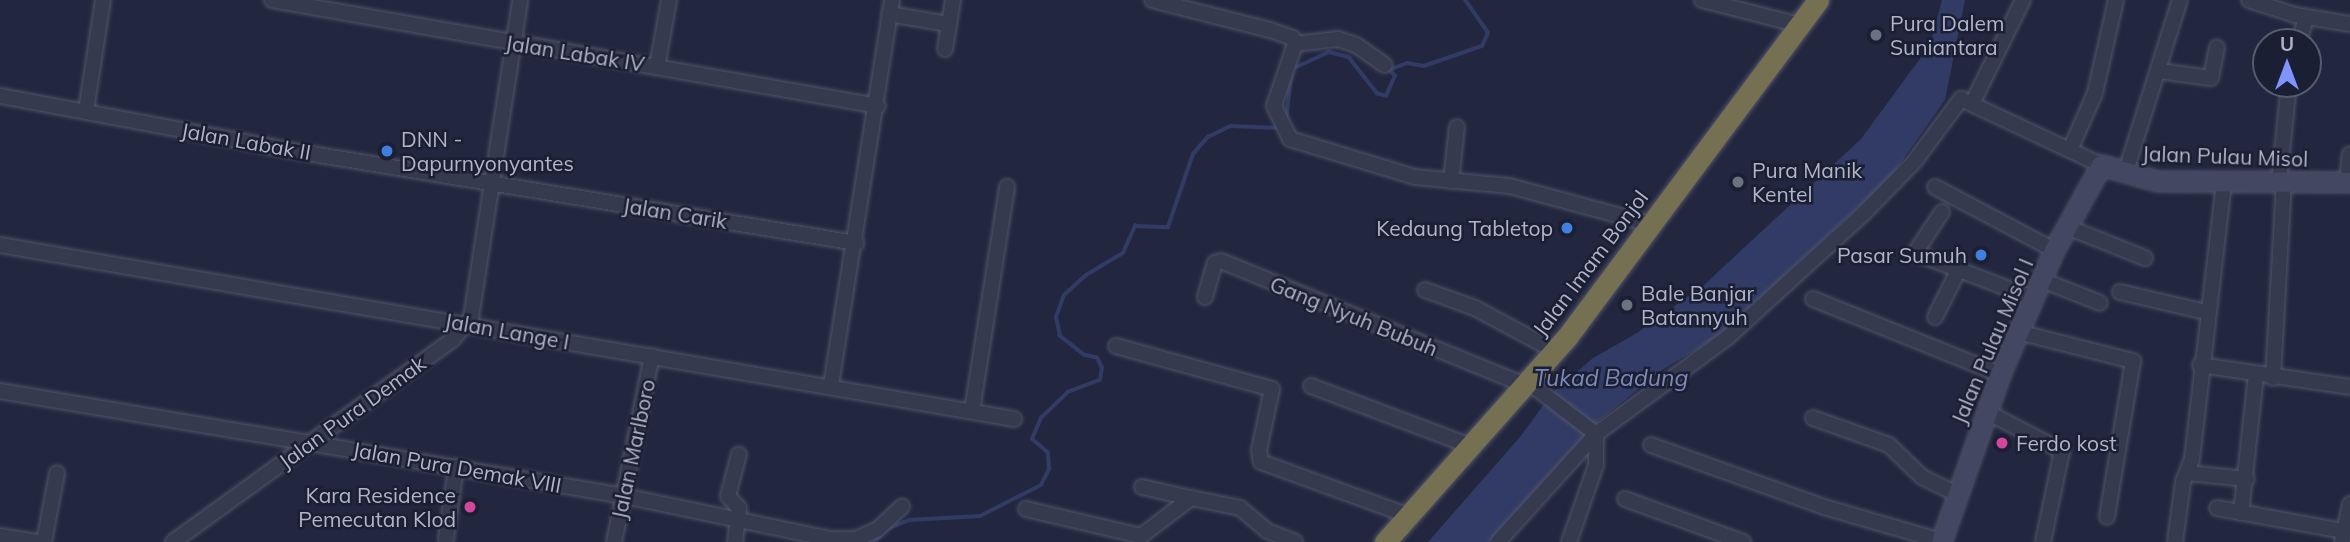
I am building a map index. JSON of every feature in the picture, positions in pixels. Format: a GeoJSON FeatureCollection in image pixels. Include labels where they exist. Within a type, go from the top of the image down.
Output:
{"type":"FeatureCollection","features":[{"type":"Feature","properties":{"kind":"highway","name":"Jalan Imam Bonjol"},"geometry":{"type":"LineString","coordinates":[[1385,542],[1468,445],[1532,386],[1555,351],[1818,0]]}},
{"type":"Feature","properties":{"kind":"street"},"geometry":{"type":"LineString","coordinates":[[86,110],[103,0]]}},
{"type":"Feature","properties":{"kind":"street","name":"Jalan Labak IV"},"geometry":{"type":"LineString","coordinates":[[272,0],[878,106]]}},
{"type":"Feature","properties":{"kind":"street"},"geometry":{"type":"LineString","coordinates":[[468,324],[477,297],[520,0]]}},
{"type":"Feature","properties":{"kind":"street"},"geometry":{"type":"LineString","coordinates":[[657,67],[669,0]]}},
{"type":"Feature","properties":{"kind":"street"},"geometry":{"type":"LineString","coordinates":[[945,49],[953,0]]}},
{"type":"Feature","properties":{"kind":"street"},"geometry":{"type":"LineString","coordinates":[[1152,0],[1293,38],[1295,44],[1275,106],[1290,139],[1389,170],[1451,181],[1510,186],[1650,224]]}},
{"type":"Feature","properties":{"kind":"street"},"geometry":{"type":"LineString","coordinates":[[1702,0],[1800,25]]}},
{"type":"Feature","properties":{"kind":"street"},"geometry":{"type":"LineString","coordinates":[[1498,542],[1593,432],[1728,337],[1863,214],[1914,162],[1966,102],[2023,0]]}},
{"type":"Feature","properties":{"kind":"street"},"geometry":{"type":"LineString","coordinates":[[2070,150],[2095,93],[2116,0]]}},
{"type":"Feature","properties":{"kind":"street"},"geometry":{"type":"LineString","coordinates":[[2124,174],[2180,0]]}},
{"type":"Feature","properties":{"kind":"street"},"geometry":{"type":"LineString","coordinates":[[2249,0],[2306,17],[2350,24]]}},
{"type":"Feature","properties":{"kind":"street"},"geometry":{"type":"LineString","coordinates":[[831,385],[878,106],[890,7],[948,24]]}},
{"type":"Feature","properties":{"kind":"street"},"geometry":{"type":"LineString","coordinates":[[2303,28],[2306,17]]}},
{"type":"Feature","properties":{"kind":"street"},"geometry":{"type":"LineString","coordinates":[[1295,44],[1338,39],[1356,44],[1385,65]]}},
{"type":"Feature","properties":{"kind":"street"},"geometry":{"type":"LineString","coordinates":[[2159,71],[2211,78],[2217,48]]}},
{"type":"Feature","properties":{"kind":"street","name":"Jalan Labak II"},"geometry":{"type":"LineString","coordinates":[[0,96],[288,150],[494,182]]}},
{"type":"Feature","properties":{"kind":"street"},"geometry":{"type":"LineString","coordinates":[[2273,378],[2288,98]]}},
{"type":"Feature","properties":{"kind":"street"},"geometry":{"type":"LineString","coordinates":[[1966,102],[2101,165]]}},
{"type":"Feature","properties":{"kind":"street"},"geometry":{"type":"LineString","coordinates":[[1451,181],[1457,127]]}},
{"type":"Feature","properties":{"kind":"street"},"geometry":{"type":"LineString","coordinates":[[2348,182],[2350,154]]}},
{"type":"Feature","properties":{"kind":"street","name":"Jalan Pulau Misol"},"geometry":{"type":"LineString","coordinates":[[2101,165],[2124,174],[2157,181],[2348,182]]}},
{"type":"Feature","properties":{"kind":"street","name":"Jalan Pulau Misol I"},"geometry":{"type":"LineString","coordinates":[[1941,541],[2000,374],[2054,250],[2101,165]]}},
{"type":"Feature","properties":{"kind":"street"},"geometry":{"type":"LineString","coordinates":[[2175,542],[2192,459],[2206,312],[2224,181]]}},
{"type":"Feature","properties":{"kind":"street","name":"Jalan Carik"},"geometry":{"type":"LineString","coordinates":[[494,182],[856,243]]}},
{"type":"Feature","properties":{"kind":"street"},"geometry":{"type":"LineString","coordinates":[[972,411],[1007,187]]}},
{"type":"Feature","properties":{"kind":"street"},"geometry":{"type":"LineString","coordinates":[[1935,187],[2054,250]]}},
{"type":"Feature","properties":{"kind":"street"},"geometry":{"type":"LineString","coordinates":[[1942,212],[1915,253],[1959,269],[2100,303]]}},
{"type":"Feature","properties":{"kind":"street"},"geometry":{"type":"LineString","coordinates":[[2067,227],[2145,258]]}},
{"type":"Feature","properties":{"kind":"street","name":"Jalan Lange I"},"geometry":{"type":"LineString","coordinates":[[0,245],[831,385],[1014,419]]}},
{"type":"Feature","properties":{"kind":"street","name":"Gang Nyuh Bubuh"},"geometry":{"type":"LineString","coordinates":[[1205,296],[1215,262],[1221,261],[1532,386]]}},
{"type":"Feature","properties":{"kind":"street"},"geometry":{"type":"LineString","coordinates":[[1935,317],[1959,269]]}},
{"type":"Feature","properties":{"kind":"street"},"geometry":{"type":"LineString","coordinates":[[1425,290],[1475,308],[1555,351]]}},
{"type":"Feature","properties":{"kind":"street"},"geometry":{"type":"LineString","coordinates":[[2120,292],[2206,312]]}},
{"type":"Feature","properties":{"kind":"street"},"geometry":{"type":"LineString","coordinates":[[1813,299],[2000,374]]}},
{"type":"Feature","properties":{"kind":"street","name":"Jalan Pura Demak"},"geometry":{"type":"LineString","coordinates":[[173,542],[468,324]]}},
{"type":"Feature","properties":{"kind":"street"},"geometry":{"type":"LineString","coordinates":[[2018,332],[2133,361],[2107,517]]}},
{"type":"Feature","properties":{"kind":"street"},"geometry":{"type":"LineString","coordinates":[[1116,346],[1274,391],[1259,450],[1261,462],[1409,516]]}},
{"type":"Feature","properties":{"kind":"street","name":"Jalan Marlboro"},"geometry":{"type":"LineString","coordinates":[[614,542],[652,356]]}},
{"type":"Feature","properties":{"kind":"street"},"geometry":{"type":"LineString","coordinates":[[2200,365],[2256,376],[2350,387]]}},
{"type":"Feature","properties":{"kind":"street"},"geometry":{"type":"LineString","coordinates":[[2241,513],[2247,480],[2256,376]]}},
{"type":"Feature","properties":{"kind":"street"},"geometry":{"type":"LineString","coordinates":[[1311,386],[1468,445]]}},
{"type":"Feature","properties":{"kind":"street"},"geometry":{"type":"LineString","coordinates":[[1532,386],[1593,432],[1597,465],[1569,542]]}},
{"type":"Feature","properties":{"kind":"street","name":"Jalan Pura Demak VIII"},"geometry":{"type":"LineString","coordinates":[[0,391],[624,496],[830,539],[856,539],[878,529],[902,507]]}},
{"type":"Feature","properties":{"kind":"street"},"geometry":{"type":"LineString","coordinates":[[1985,411],[2063,451],[2043,542]]}},
{"type":"Feature","properties":{"kind":"street"},"geometry":{"type":"LineString","coordinates":[[1813,418],[1889,445],[1922,477],[1957,494]]}},
{"type":"Feature","properties":{"kind":"street"},"geometry":{"type":"LineString","coordinates":[[1651,445],[1824,507],[1941,541]]}},
{"type":"Feature","properties":{"kind":"street"},"geometry":{"type":"LineString","coordinates":[[735,542],[738,508],[729,496],[738,454]]}},
{"type":"Feature","properties":{"kind":"street"},"geometry":{"type":"LineString","coordinates":[[446,539],[456,467]]}},
{"type":"Feature","properties":{"kind":"street"},"geometry":{"type":"LineString","coordinates":[[44,542],[57,473]]}},
{"type":"Feature","properties":{"kind":"street"},"geometry":{"type":"LineString","coordinates":[[2187,473],[2247,480]]}},
{"type":"Feature","properties":{"kind":"street"},"geometry":{"type":"LineString","coordinates":[[1142,487],[1240,508],[1267,531],[1295,542]]}},
{"type":"Feature","properties":{"kind":"street"},"geometry":{"type":"LineString","coordinates":[[1026,509],[1141,536],[1191,499]]}},
{"type":"Feature","properties":{"kind":"street"},"geometry":{"type":"LineString","coordinates":[[1625,499],[1742,542]]}},
{"type":"Feature","properties":{"kind":"street"},"geometry":{"type":"LineString","coordinates":[[2217,508],[2343,536],[2350,504]]}},
{"type":"Feature","properties":{"kind":"street"},"geometry":{"type":"LineString","coordinates":[[0,536],[36,542]]}},
{"type":"Feature","properties":{"kind":"water","name":"Tukad Badung"},"geometry":{"type":"Polygon","coordinates":[[[1942,0],[1965,0],[1945,100],[1889,179],[1717,337],[1662,370],[1597,422],[1489,542],[1428,542],[1520,437],[1553,392],[1593,358],[1637,333],[1704,285],[1861,139],[1930,45],[1942,0]]]}},
{"type":"Feature","properties":{"kind":"waterway"},"geometry":{"type":"LineString","coordinates":[[1286,120],[1292,69],[1329,52],[1349,57],[1377,93],[1386,96],[1395,76],[1389,70],[1407,63],[1424,66],[1482,46],[1488,33],[1465,0]]}},
{"type":"Feature","properties":{"kind":"waterway"},"geometry":{"type":"LineString","coordinates":[[875,542],[887,529],[909,520],[980,516],[1041,485],[1049,469],[1048,453],[1032,439],[1041,418],[1068,392],[1100,380],[1102,368],[1097,358],[1084,355],[1060,336],[1056,317],[1064,295],[1086,275],[1123,253],[1135,226],[1168,227],[1193,154],[1208,137],[1231,126],[1280,128]]}},
{"type":"Feature","properties":{"kind":"place","name":"Pura Dalem Suniantara"},"geometry":{"type":"Point","coordinates":[1876,35]}},
{"type":"Feature","properties":{"kind":"place","name":"DNN - Dapurnyonyantes"},"geometry":{"type":"Point","coordinates":[387,151]}},
{"type":"Feature","properties":{"kind":"place","name":"Pura Manik Kentel"},"geometry":{"type":"Point","coordinates":[1738,182]}},
{"type":"Feature","properties":{"kind":"place","name":"Kedaung Tabletop"},"geometry":{"type":"Point","coordinates":[1567,228]}},
{"type":"Feature","properties":{"kind":"place","name":"Pasar Sumuh"},"geometry":{"type":"Point","coordinates":[1981,255]}},
{"type":"Feature","properties":{"kind":"place","name":"Bale Banjar Batannyuh"},"geometry":{"type":"Point","coordinates":[1627,305]}},
{"type":"Feature","properties":{"kind":"place","name":"Ferdo kost"},"geometry":{"type":"Point","coordinates":[2002,443]}},
{"type":"Feature","properties":{"kind":"place","name":"Kara Residence Pemecutan Klod"},"geometry":{"type":"Point","coordinates":[470,507]}}]}
